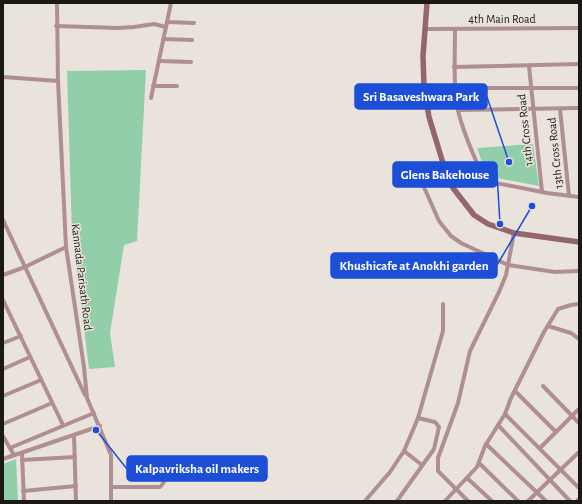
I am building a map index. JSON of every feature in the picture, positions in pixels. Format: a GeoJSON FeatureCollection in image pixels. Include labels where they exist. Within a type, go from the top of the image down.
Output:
{"type":"FeatureCollection","features":[{"type":"Feature","properties":{"kind":"main road"},"geometry":{"type":"LineString","coordinates":[[427,3],[423,56],[424,86],[429,117],[448,177],[453,188],[474,215],[488,224],[514,233],[579,242]]}},
{"type":"Feature","properties":{"kind":"street","name":"Kannada Parisath Road"},"geometry":{"type":"LineString","coordinates":[[57,3],[56,26],[58,81],[66,247],[84,367],[87,398],[111,455],[111,501]]}},
{"type":"Feature","properties":{"kind":"street"},"geometry":{"type":"LineString","coordinates":[[151,98],[171,3]]}},
{"type":"Feature","properties":{"kind":"street"},"geometry":{"type":"LineString","coordinates":[[56,26],[134,27],[154,24],[194,23]]}},
{"type":"Feature","properties":{"kind":"street","name":"4th Main Road"},"geometry":{"type":"LineString","coordinates":[[425,29],[579,28]]}},
{"type":"Feature","properties":{"kind":"street"},"geometry":{"type":"LineString","coordinates":[[456,29],[454,67],[458,110],[463,128],[484,180]]}},
{"type":"Feature","properties":{"kind":"street"},"geometry":{"type":"LineString","coordinates":[[164,39],[192,40]]}},
{"type":"Feature","properties":{"kind":"street"},"geometry":{"type":"LineString","coordinates":[[159,61],[191,62]]}},
{"type":"Feature","properties":{"kind":"street"},"geometry":{"type":"LineString","coordinates":[[454,67],[579,64]]}},
{"type":"Feature","properties":{"kind":"street","name":"14th Cross Road"},"geometry":{"type":"LineString","coordinates":[[529,66],[542,192]]}},
{"type":"Feature","properties":{"kind":"street"},"geometry":{"type":"LineString","coordinates":[[3,77],[58,81]]}},
{"type":"Feature","properties":{"kind":"street"},"geometry":{"type":"LineString","coordinates":[[153,86],[176,86]]}},
{"type":"Feature","properties":{"kind":"street"},"geometry":{"type":"LineString","coordinates":[[455,88],[579,88]]}},
{"type":"Feature","properties":{"kind":"street"},"geometry":{"type":"LineString","coordinates":[[458,110],[579,108]]}},
{"type":"Feature","properties":{"kind":"street","name":"13th Cross Road"},"geometry":{"type":"LineString","coordinates":[[560,109],[570,196]]}},
{"type":"Feature","properties":{"kind":"street"},"geometry":{"type":"LineString","coordinates":[[579,197],[542,192],[461,176],[428,179],[423,185],[439,221],[452,236],[461,243],[508,265],[555,272],[579,271]]}},
{"type":"Feature","properties":{"kind":"street"},"geometry":{"type":"LineString","coordinates":[[3,220],[87,398]]}},
{"type":"Feature","properties":{"kind":"street"},"geometry":{"type":"LineString","coordinates":[[468,501],[438,471],[438,458],[458,403],[470,351],[499,292],[508,265],[514,233]]}},
{"type":"Feature","properties":{"kind":"street"},"geometry":{"type":"LineString","coordinates":[[3,275],[66,247]]}},
{"type":"Feature","properties":{"kind":"street"},"geometry":{"type":"LineString","coordinates":[[3,300],[5,310],[21,336],[63,425]]}},
{"type":"Feature","properties":{"kind":"street"},"geometry":{"type":"LineString","coordinates":[[365,501],[390,472],[404,451],[418,418],[443,331],[443,304]]}},
{"type":"Feature","properties":{"kind":"street"},"geometry":{"type":"LineString","coordinates":[[445,501],[477,467],[486,444],[505,414],[515,391],[558,309],[579,304]]}},
{"type":"Feature","properties":{"kind":"street"},"geometry":{"type":"LineString","coordinates":[[548,326],[571,333],[579,339]]}},
{"type":"Feature","properties":{"kind":"street"},"geometry":{"type":"LineString","coordinates":[[3,343],[21,336]]}},
{"type":"Feature","properties":{"kind":"street"},"geometry":{"type":"LineString","coordinates":[[3,369],[30,357]]}},
{"type":"Feature","properties":{"kind":"street"},"geometry":{"type":"LineString","coordinates":[[3,396],[41,380]]}},
{"type":"Feature","properties":{"kind":"street"},"geometry":{"type":"LineString","coordinates":[[543,386],[579,423]]}},
{"type":"Feature","properties":{"kind":"street"},"geometry":{"type":"LineString","coordinates":[[515,391],[556,432]]}},
{"type":"Feature","properties":{"kind":"street"},"geometry":{"type":"LineString","coordinates":[[3,424],[52,403]]}},
{"type":"Feature","properties":{"kind":"street"},"geometry":{"type":"LineString","coordinates":[[540,448],[579,409]]}},
{"type":"Feature","properties":{"kind":"street"},"geometry":{"type":"LineString","coordinates":[[10,448],[94,413]]}},
{"type":"Feature","properties":{"kind":"street"},"geometry":{"type":"LineString","coordinates":[[505,414],[579,488]]}},
{"type":"Feature","properties":{"kind":"street"},"geometry":{"type":"LineString","coordinates":[[397,501],[434,449],[439,427],[435,422],[418,418]]}},
{"type":"Feature","properties":{"kind":"street"},"geometry":{"type":"LineString","coordinates":[[498,425],[570,501]]}},
{"type":"Feature","properties":{"kind":"street"},"geometry":{"type":"LineString","coordinates":[[3,459],[100,426]]}},
{"type":"Feature","properties":{"kind":"street"},"geometry":{"type":"LineString","coordinates":[[74,435],[76,501]]}},
{"type":"Feature","properties":{"kind":"street"},"geometry":{"type":"LineString","coordinates":[[3,436],[14,455]]}},
{"type":"Feature","properties":{"kind":"street"},"geometry":{"type":"LineString","coordinates":[[486,444],[546,501]]}},
{"type":"Feature","properties":{"kind":"street"},"geometry":{"type":"LineString","coordinates":[[404,451],[422,465]]}},
{"type":"Feature","properties":{"kind":"street"},"geometry":{"type":"LineString","coordinates":[[528,501],[579,452]]}},
{"type":"Feature","properties":{"kind":"street"},"geometry":{"type":"LineString","coordinates":[[22,453],[24,501]]}},
{"type":"Feature","properties":{"kind":"street"},"geometry":{"type":"LineString","coordinates":[[22,460],[75,457]]}},
{"type":"Feature","properties":{"kind":"street"},"geometry":{"type":"LineString","coordinates":[[111,487],[160,486],[164,484],[166,480],[166,458]]}},
{"type":"Feature","properties":{"kind":"street"},"geometry":{"type":"LineString","coordinates":[[479,463],[518,501]]}},
{"type":"Feature","properties":{"kind":"street"},"geometry":{"type":"LineString","coordinates":[[467,478],[492,501]]}},
{"type":"Feature","properties":{"kind":"street"},"geometry":{"type":"LineString","coordinates":[[23,491],[76,486]]}},
{"type":"Feature","properties":{"kind":"green space"},"geometry":{"type":"Polygon","coordinates":[[[146,70],[137,241],[124,245],[110,333],[115,367],[89,369],[72,233],[67,71],[146,70]]]}},
{"type":"Feature","properties":{"kind":"green space"},"geometry":{"type":"Polygon","coordinates":[[[533,144],[539,186],[487,176],[477,148],[533,144]]]}},
{"type":"Feature","properties":{"kind":"green space"},"geometry":{"type":"Polygon","coordinates":[[[16,459],[18,501],[3,501],[3,464],[16,459]]]}},
{"type":"Feature","properties":{"kind":"place","name":"Sri Basaveshwara Park"},"geometry":{"type":"Point","coordinates":[509,162]}},
{"type":"Feature","properties":{"kind":"place","name":"Khushicafe at Anokhi garden"},"geometry":{"type":"Point","coordinates":[532,206]}},
{"type":"Feature","properties":{"kind":"place","name":"Glens Bakehouse"},"geometry":{"type":"Point","coordinates":[500,224]}},
{"type":"Feature","properties":{"kind":"place","name":"Kalpavriksha oil makers"},"geometry":{"type":"Point","coordinates":[96,430]}}]}
